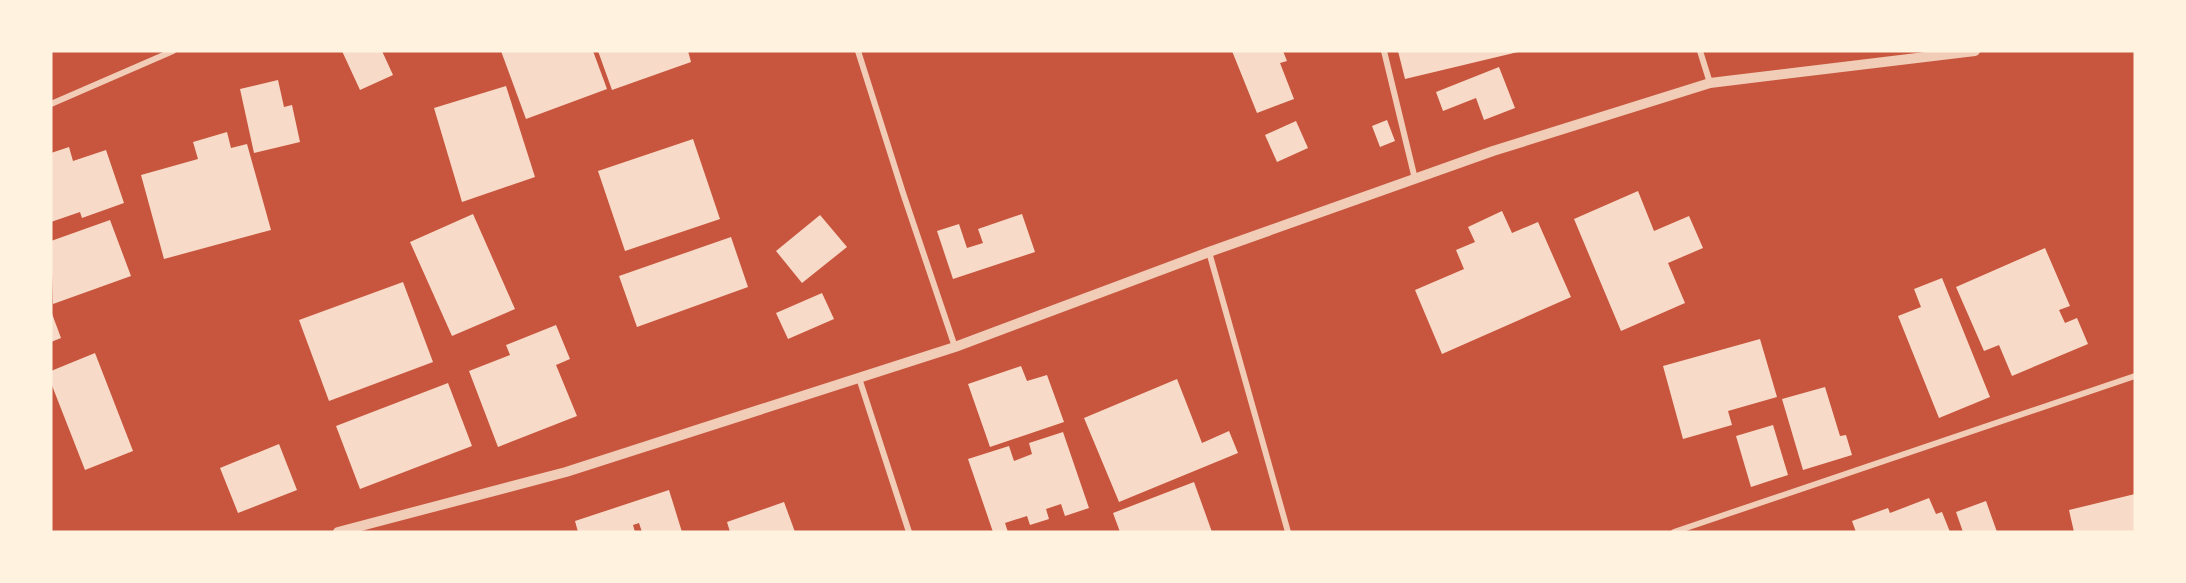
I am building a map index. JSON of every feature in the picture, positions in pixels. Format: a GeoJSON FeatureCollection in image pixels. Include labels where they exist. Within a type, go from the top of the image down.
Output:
{"type":"FeatureCollection","features":[{"type":"Feature","properties":{"kind":"street"},"geometry":{"type":"LineString","coordinates":[[51,104],[173,51]]}},
{"type":"Feature","properties":{"kind":"street"},"geometry":{"type":"LineString","coordinates":[[858,51],[955,347]]}},
{"type":"Feature","properties":{"kind":"street"},"geometry":{"type":"LineString","coordinates":[[1384,51],[1415,179]]}},
{"type":"Feature","properties":{"kind":"street"},"geometry":{"type":"LineString","coordinates":[[1700,51],[1710,83]]}},
{"type":"Feature","properties":{"kind":"street"},"geometry":{"type":"LineString","coordinates":[[338,532],[566,472],[955,347],[1209,252],[1493,151],[1710,83],[1975,51]]}},
{"type":"Feature","properties":{"kind":"street"},"geometry":{"type":"LineString","coordinates":[[1209,252],[1288,532]]}},
{"type":"Feature","properties":{"kind":"street"},"geometry":{"type":"LineString","coordinates":[[1674,532],[2135,376]]}},
{"type":"Feature","properties":{"kind":"street"},"geometry":{"type":"LineString","coordinates":[[859,377],[909,532]]}},
{"type":"Feature","properties":{"kind":"building"},"geometry":{"type":"Polygon","coordinates":[[[342,51],[382,51],[393,75],[360,90],[342,51]]]}},
{"type":"Feature","properties":{"kind":"building"},"geometry":{"type":"Polygon","coordinates":[[[501,51],[593,51],[607,89],[526,119],[501,51]]]}},
{"type":"Feature","properties":{"kind":"building"},"geometry":{"type":"Polygon","coordinates":[[[598,51],[688,51],[691,62],[612,90],[598,51]]]}},
{"type":"Feature","properties":{"kind":"building"},"geometry":{"type":"Polygon","coordinates":[[[1232,51],[1283,51],[1287,61],[1280,63],[1294,99],[1257,113],[1232,51]]]}},
{"type":"Feature","properties":{"kind":"building"},"geometry":{"type":"Polygon","coordinates":[[[1398,51],[1518,51],[1518,52],[1405,79],[1398,51]]]}},
{"type":"Feature","properties":{"kind":"building"},"geometry":{"type":"Polygon","coordinates":[[[1499,67],[1515,108],[1484,120],[1476,98],[1443,111],[1436,92],[1499,67]]]}},
{"type":"Feature","properties":{"kind":"building"},"geometry":{"type":"Polygon","coordinates":[[[278,80],[284,107],[292,105],[300,142],[254,153],[240,89],[278,80]]]}},
{"type":"Feature","properties":{"kind":"building"},"geometry":{"type":"Polygon","coordinates":[[[506,86],[535,177],[462,202],[434,108],[506,86]]]}},
{"type":"Feature","properties":{"kind":"building"},"geometry":{"type":"Polygon","coordinates":[[[1387,120],[1395,141],[1380,147],[1372,126],[1387,120]]]}},
{"type":"Feature","properties":{"kind":"building"},"geometry":{"type":"Polygon","coordinates":[[[1296,121],[1308,148],[1277,162],[1265,135],[1296,121]]]}},
{"type":"Feature","properties":{"kind":"building"},"geometry":{"type":"Polygon","coordinates":[[[227,132],[231,148],[247,144],[271,230],[164,259],[141,175],[198,159],[193,142],[227,132]]]}},
{"type":"Feature","properties":{"kind":"building"},"geometry":{"type":"Polygon","coordinates":[[[693,139],[720,219],[625,251],[598,171],[693,139]]]}},
{"type":"Feature","properties":{"kind":"building"},"geometry":{"type":"Polygon","coordinates":[[[69,147],[73,161],[106,150],[124,203],[82,218],[80,212],[51,222],[51,153],[69,147]]]}},
{"type":"Feature","properties":{"kind":"building"},"geometry":{"type":"Polygon","coordinates":[[[1638,191],[1654,231],[1689,216],[1703,248],[1668,263],[1685,303],[1621,331],[1574,219],[1638,191]]]}},
{"type":"Feature","properties":{"kind":"building"},"geometry":{"type":"Polygon","coordinates":[[[1502,211],[1512,233],[1538,222],[1571,297],[1442,354],[1415,290],[1464,269],[1456,250],[1475,242],[1468,227],[1502,211]]]}},
{"type":"Feature","properties":{"kind":"building"},"geometry":{"type":"Polygon","coordinates":[[[473,214],[515,309],[452,336],[410,242],[473,214]]]}},
{"type":"Feature","properties":{"kind":"building"},"geometry":{"type":"Polygon","coordinates":[[[1022,214],[1035,252],[953,279],[937,231],[959,224],[967,248],[983,243],[978,229],[1022,214]]]}},
{"type":"Feature","properties":{"kind":"building"},"geometry":{"type":"Polygon","coordinates":[[[820,215],[847,247],[802,283],[776,251],[820,215]]]}},
{"type":"Feature","properties":{"kind":"building"},"geometry":{"type":"Polygon","coordinates":[[[110,220],[131,276],[53,304],[51,241],[110,220]]]}},
{"type":"Feature","properties":{"kind":"building"},"geometry":{"type":"Polygon","coordinates":[[[731,237],[748,287],[637,327],[619,276],[731,237]]]}},
{"type":"Feature","properties":{"kind":"building"},"geometry":{"type":"Polygon","coordinates":[[[2045,248],[2070,306],[2059,310],[2065,323],[2077,318],[2088,344],[2012,376],[1999,345],[1984,351],[1956,287],[2045,248]]]}},
{"type":"Feature","properties":{"kind":"building"},"geometry":{"type":"Polygon","coordinates":[[[1942,278],[1990,397],[1939,418],[1898,316],[1921,307],[1914,289],[1942,278]]]}},
{"type":"Feature","properties":{"kind":"building"},"geometry":{"type":"Polygon","coordinates":[[[403,282],[433,362],[329,401],[299,320],[403,282]]]}},
{"type":"Feature","properties":{"kind":"building"},"geometry":{"type":"Polygon","coordinates":[[[822,293],[834,319],[788,339],[776,313],[822,293]]]}},
{"type":"Feature","properties":{"kind":"building"},"geometry":{"type":"Polygon","coordinates":[[[51,311],[61,338],[51,342],[51,311]]]}},
{"type":"Feature","properties":{"kind":"building"},"geometry":{"type":"Polygon","coordinates":[[[556,325],[570,359],[556,365],[577,416],[498,447],[469,371],[510,355],[506,345],[556,325]]]}},
{"type":"Feature","properties":{"kind":"building"},"geometry":{"type":"Polygon","coordinates":[[[1760,339],[1777,397],[1728,411],[1732,425],[1683,439],[1663,366],[1760,339]]]}},
{"type":"Feature","properties":{"kind":"building"},"geometry":{"type":"Polygon","coordinates":[[[95,353],[133,451],[85,470],[51,383],[51,371],[95,353]]]}},
{"type":"Feature","properties":{"kind":"building"},"geometry":{"type":"Polygon","coordinates":[[[1021,366],[1027,381],[1047,375],[1064,422],[990,447],[968,384],[1021,366]]]}},
{"type":"Feature","properties":{"kind":"building"},"geometry":{"type":"Polygon","coordinates":[[[1177,379],[1202,443],[1229,431],[1238,453],[1119,502],[1084,418],[1177,379]]]}},
{"type":"Feature","properties":{"kind":"building"},"geometry":{"type":"Polygon","coordinates":[[[448,383],[472,446],[360,489],[336,426],[448,383]]]}},
{"type":"Feature","properties":{"kind":"building"},"geometry":{"type":"Polygon","coordinates":[[[1825,387],[1840,436],[1846,435],[1852,455],[1803,470],[1782,399],[1825,387]]]}},
{"type":"Feature","properties":{"kind":"building"},"geometry":{"type":"Polygon","coordinates":[[[1773,425],[1788,475],[1751,487],[1736,436],[1773,425]]]}},
{"type":"Feature","properties":{"kind":"building"},"geometry":{"type":"Polygon","coordinates":[[[1063,432],[1089,508],[1065,516],[1061,504],[1046,509],[1049,519],[1030,525],[1027,516],[1005,523],[1008,532],[993,532],[968,459],[1009,446],[1014,461],[1032,454],[1029,443],[1063,432]]]}},
{"type":"Feature","properties":{"kind":"building"},"geometry":{"type":"Polygon","coordinates":[[[279,444],[297,490],[238,513],[220,468],[279,444]]]}},
{"type":"Feature","properties":{"kind":"building"},"geometry":{"type":"Polygon","coordinates":[[[1194,482],[1212,532],[1120,532],[1113,513],[1194,482]]]}},
{"type":"Feature","properties":{"kind":"building"},"geometry":{"type":"Polygon","coordinates":[[[669,490],[682,532],[642,532],[639,523],[633,525],[635,532],[578,532],[575,521],[669,490]]]}},
{"type":"Feature","properties":{"kind":"building"},"geometry":{"type":"Polygon","coordinates":[[[2135,494],[2135,532],[2074,532],[2069,510],[2135,494]]]}},
{"type":"Feature","properties":{"kind":"building"},"geometry":{"type":"Polygon","coordinates":[[[1929,498],[1936,514],[1942,512],[1950,532],[1856,532],[1852,521],[1888,508],[1890,513],[1929,498]]]}},
{"type":"Feature","properties":{"kind":"building"},"geometry":{"type":"Polygon","coordinates":[[[1986,501],[1997,532],[1963,532],[1956,512],[1986,501]]]}},
{"type":"Feature","properties":{"kind":"building"},"geometry":{"type":"Polygon","coordinates":[[[784,502],[795,532],[730,532],[727,522],[784,502]]]}}]}
